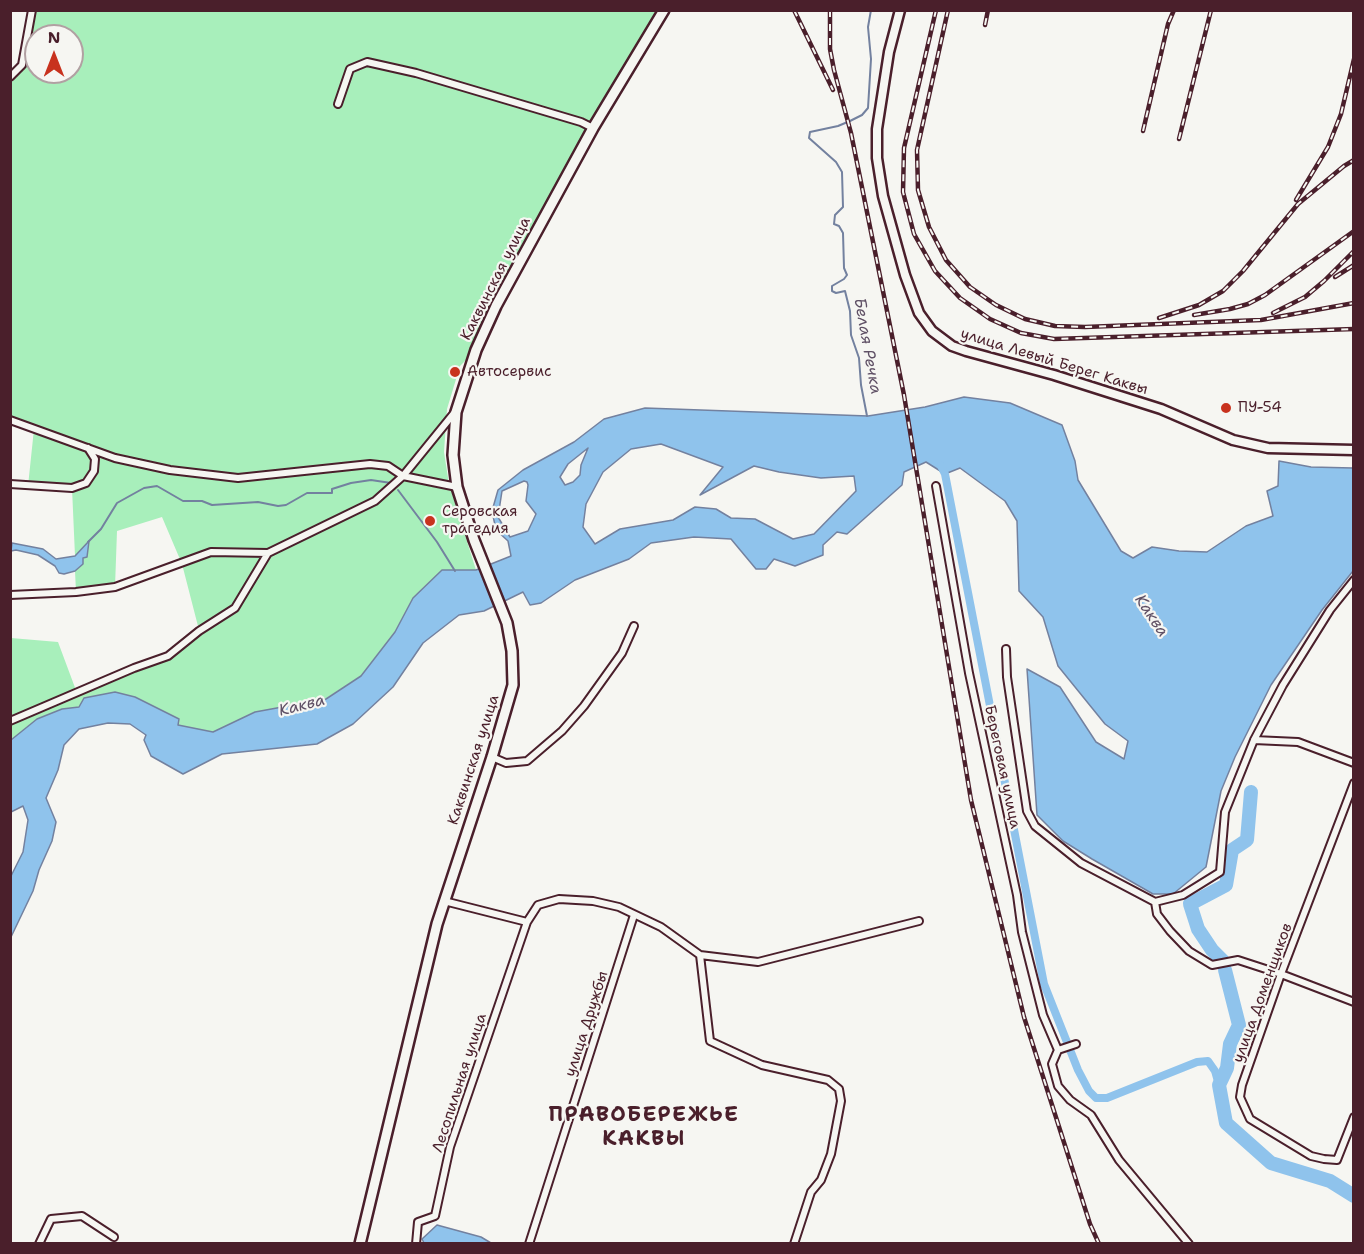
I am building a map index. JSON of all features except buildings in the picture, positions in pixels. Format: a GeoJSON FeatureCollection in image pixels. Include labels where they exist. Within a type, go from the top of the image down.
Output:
{"type":"FeatureCollection","features":[{"type":"Feature","properties":{"kind":"main road","name":"Каквинская улица"},"geometry":{"type":"LineString","coordinates":[[360,1244],[444,901],[513,686],[512,651],[507,623],[474,540],[457,487],[453,455],[456,412],[476,350],[496,306],[593,128],[664,10]]}},
{"type":"Feature","properties":{"kind":"main road","name":"улица Левый Берег Каквы"},"geometry":{"type":"LineString","coordinates":[[900,10],[889,52],[877,129],[877,158],[883,196],[909,286],[919,313],[932,331],[952,346],[1139,401],[1183,417],[1233,440],[1268,448],[1353,450]]}},
{"type":"Feature","properties":{"kind":"street"},"geometry":{"type":"LineString","coordinates":[[10,77],[22,65],[32,10]]}},
{"type":"Feature","properties":{"kind":"street"},"geometry":{"type":"LineString","coordinates":[[338,104],[350,69],[367,62],[416,73],[581,122],[593,128]]}},
{"type":"Feature","properties":{"kind":"street"},"geometry":{"type":"LineString","coordinates":[[10,595],[76,592],[115,587],[211,552],[268,553],[375,501],[403,476],[456,412]]}},
{"type":"Feature","properties":{"kind":"street"},"geometry":{"type":"LineString","coordinates":[[10,420],[115,458],[170,470],[238,478],[370,464],[388,466],[403,476],[457,487]]}},
{"type":"Feature","properties":{"kind":"street"},"geometry":{"type":"LineString","coordinates":[[10,484],[72,488],[86,483],[94,471],[94,459],[88,448]]}},
{"type":"Feature","properties":{"kind":"street","name":"Береговая улица"},"geometry":{"type":"LineString","coordinates":[[936,486],[969,673],[1017,895],[1022,932],[1043,1015],[1058,1050]]}},
{"type":"Feature","properties":{"kind":"street"},"geometry":{"type":"LineString","coordinates":[[10,721],[134,668],[168,656],[199,631],[235,608],[268,553]]}},
{"type":"Feature","properties":{"kind":"street"},"geometry":{"type":"LineString","coordinates":[[1006,649],[1007,677],[1027,811],[1035,826],[1081,863],[1155,902],[1183,895],[1220,872],[1225,812],[1254,740],[1283,685],[1330,610],[1353,580]]}},
{"type":"Feature","properties":{"kind":"street"},"geometry":{"type":"LineString","coordinates":[[492,757],[506,763],[527,761],[562,731],[584,706],[622,653],[634,626]]}},
{"type":"Feature","properties":{"kind":"street"},"geometry":{"type":"LineString","coordinates":[[1254,740],[1298,742],[1353,763]]}},
{"type":"Feature","properties":{"kind":"street","name":"улица Доменщиков"},"geometry":{"type":"LineString","coordinates":[[1353,783],[1281,974],[1242,1085],[1240,1097],[1250,1119],[1311,1156],[1337,1160],[1353,1117]]}},
{"type":"Feature","properties":{"kind":"street"},"geometry":{"type":"LineString","coordinates":[[444,901],[527,922],[538,905],[559,899],[593,901],[619,908],[661,927],[700,955],[758,962],[919,921]]}},
{"type":"Feature","properties":{"kind":"street"},"geometry":{"type":"LineString","coordinates":[[1155,902],[1157,914],[1170,931],[1189,951],[1212,965],[1238,960],[1353,1002]]}},
{"type":"Feature","properties":{"kind":"street","name":"улица Дружбы"},"geometry":{"type":"LineString","coordinates":[[529,1244],[634,915]]}},
{"type":"Feature","properties":{"kind":"street","name":"Лесопильная улица"},"geometry":{"type":"LineString","coordinates":[[416,1244],[418,1222],[435,1216],[450,1147],[527,922]]}},
{"type":"Feature","properties":{"kind":"street"},"geometry":{"type":"LineString","coordinates":[[700,955],[710,1041],[762,1065],[828,1080],[839,1089],[841,1101],[831,1154],[820,1180],[810,1191],[794,1244]]}},
{"type":"Feature","properties":{"kind":"street"},"geometry":{"type":"LineString","coordinates":[[1076,1044],[1058,1050],[1052,1064],[1058,1086],[1070,1100],[1091,1115],[1119,1160],[1189,1244]]}},
{"type":"Feature","properties":{"kind":"street"},"geometry":{"type":"LineString","coordinates":[[39,1244],[51,1219],[82,1216],[114,1237]]}},
{"type":"Feature","properties":{"kind":"green space"},"geometry":{"type":"Polygon","coordinates":[[[32,11],[664,11],[593,128],[476,350],[460,366],[447,409],[444,452],[449,484],[476,570],[442,570],[413,598],[395,632],[361,676],[325,699],[255,712],[214,732],[79,707],[62,709],[11,740],[11,638],[58,642],[77,693],[168,656],[199,630],[182,564],[162,517],[117,531],[115,587],[76,592],[75,571],[83,564],[83,558],[87,557],[89,542],[75,556],[72,488],[28,486],[34,429],[10,420],[10,77],[22,65],[24,54],[24,84],[84,84],[84,24],[30,24],[32,11]]]}},
{"type":"Feature","properties":{"kind":"water","name":"Каква"},"geometry":{"type":"Polygon","coordinates":[[[964,397],[1010,403],[1062,425],[1075,461],[1078,480],[1121,551],[1133,558],[1152,547],[1207,552],[1246,526],[1273,516],[1267,491],[1278,486],[1279,461],[1311,467],[1353,468],[1353,571],[1322,610],[1271,685],[1235,757],[1221,791],[1206,867],[1173,894],[1153,894],[1092,859],[1063,841],[1037,815],[1027,669],[1060,687],[1096,742],[1124,759],[1128,741],[1105,724],[1058,666],[1043,617],[1019,591],[1017,521],[1005,501],[960,468],[945,474],[926,462],[904,472],[902,485],[847,534],[837,532],[823,545],[823,555],[795,566],[774,559],[766,569],[756,569],[731,539],[694,537],[651,543],[629,559],[575,580],[541,603],[530,605],[523,592],[484,611],[459,615],[423,643],[393,687],[353,724],[317,744],[222,754],[183,774],[151,756],[144,740],[146,735],[130,724],[108,723],[79,729],[64,745],[58,770],[46,798],[56,822],[52,841],[39,870],[33,891],[11,937],[11,876],[23,852],[28,820],[23,806],[11,812],[11,740],[37,719],[62,709],[79,707],[84,698],[115,692],[135,697],[179,719],[178,725],[213,732],[255,712],[326,699],[361,676],[395,632],[413,598],[442,570],[476,570],[511,556],[508,541],[496,530],[492,511],[498,490],[523,470],[574,442],[604,419],[645,408],[868,416],[925,407],[964,397]],[[661,444],[631,449],[603,472],[586,504],[583,527],[595,544],[620,529],[673,520],[695,507],[716,509],[731,518],[755,519],[793,539],[814,534],[856,491],[854,476],[821,478],[754,466],[700,495],[723,467],[661,444]],[[588,448],[568,464],[560,477],[565,485],[573,482],[580,475],[581,465],[588,448]],[[524,481],[502,491],[498,517],[510,537],[528,531],[536,514],[526,501],[527,482],[524,481]]]}},
{"type":"Feature","properties":{"kind":"water"},"geometry":{"type":"Polygon","coordinates":[[[89,541],[87,557],[83,558],[83,564],[75,571],[64,574],[59,573],[55,566],[38,555],[11,551],[12,543],[43,549],[56,559],[75,556],[89,541]]]}},
{"type":"Feature","properties":{"kind":"water"},"geometry":{"type":"Polygon","coordinates":[[[437,1225],[481,1237],[491,1243],[424,1243],[422,1239],[437,1225]]]}},
{"type":"Feature","properties":{"kind":"waterway","name":"Белая Речка"},"geometry":{"type":"LineString","coordinates":[[867,416],[859,358],[851,335],[850,311],[845,291],[836,293],[832,291],[832,286],[847,275],[844,268],[843,233],[839,226],[834,224],[835,215],[843,207],[842,172],[836,162],[809,138],[810,132],[838,126],[862,115],[868,108],[871,59],[868,27],[871,10]]}},
{"type":"Feature","properties":{"kind":"waterway"},"geometry":{"type":"LineString","coordinates":[[941,466],[945,474],[1044,984],[1078,1070],[1089,1091],[1096,1098],[1107,1098],[1197,1062],[1208,1061],[1215,1071],[1219,1085]]}},
{"type":"Feature","properties":{"kind":"waterway"},"geometry":{"type":"LineString","coordinates":[[88,542],[101,529],[117,503],[144,488],[157,486],[183,501],[202,501],[212,505],[258,502],[278,506],[286,505],[307,493],[332,493],[332,489],[351,483],[371,480],[391,483]]}},
{"type":"Feature","properties":{"kind":"waterway"},"geometry":{"type":"LineString","coordinates":[[398,490],[437,542],[455,571]]}},
{"type":"Feature","properties":{"kind":"waterway"},"geometry":{"type":"LineString","coordinates":[[1223,961],[1212,950],[1198,929],[1190,904],[1226,885],[1232,850],[1247,840],[1251,792]]}},
{"type":"Feature","properties":{"kind":"waterway"},"geometry":{"type":"LineString","coordinates":[[1225,970],[1239,1025],[1230,1044],[1227,1068],[1219,1085],[1226,1123],[1271,1163],[1330,1181],[1354,1196]]}},
{"type":"Feature","properties":{"kind":"railway"},"geometry":{"type":"LineString","coordinates":[[794,10],[833,90]]}},
{"type":"Feature","properties":{"kind":"railway"},"geometry":{"type":"LineString","coordinates":[[830,10],[830,49],[851,133],[904,395],[971,800],[1024,1017],[1090,1224],[1099,1244]]}},
{"type":"Feature","properties":{"kind":"railway"},"geometry":{"type":"LineString","coordinates":[[936,10],[904,148],[903,192],[914,234],[935,271],[960,298],[990,319],[1021,333],[1054,339],[1354,329]]}},
{"type":"Feature","properties":{"kind":"railway"},"geometry":{"type":"LineString","coordinates":[[948,10],[917,150],[918,190],[929,227],[946,260],[970,287],[996,305],[1025,319],[1055,326],[1085,327],[1261,320],[1354,303]]}},
{"type":"Feature","properties":{"kind":"railway"},"geometry":{"type":"LineString","coordinates":[[985,25],[988,10]]}},
{"type":"Feature","properties":{"kind":"railway"},"geometry":{"type":"LineString","coordinates":[[1143,131],[1168,24],[1174,10]]}},
{"type":"Feature","properties":{"kind":"railway"},"geometry":{"type":"LineString","coordinates":[[1179,139],[1211,10]]}},
{"type":"Feature","properties":{"kind":"railway"},"geometry":{"type":"LineString","coordinates":[[1296,200],[1328,147],[1341,114],[1354,59]]}},
{"type":"Feature","properties":{"kind":"railway"},"geometry":{"type":"LineString","coordinates":[[1159,318],[1199,305],[1223,291],[1243,271],[1298,204],[1354,160]]}},
{"type":"Feature","properties":{"kind":"railway"},"geometry":{"type":"LineString","coordinates":[[1194,315],[1248,304],[1265,295],[1354,231]]}},
{"type":"Feature","properties":{"kind":"railway"},"geometry":{"type":"LineString","coordinates":[[1273,313],[1305,297],[1354,251]]}},
{"type":"Feature","properties":{"kind":"railway"},"geometry":{"type":"LineString","coordinates":[[1335,277],[1354,265]]}},
{"type":"Feature","properties":{"kind":"place","name":"Автосервис"},"geometry":{"type":"Point","coordinates":[455,372]}},
{"type":"Feature","properties":{"kind":"place","name":"ПУ-54"},"geometry":{"type":"Point","coordinates":[1226,408]}},
{"type":"Feature","properties":{"kind":"place","name":"Серовская трагедия"},"geometry":{"type":"Point","coordinates":[430,521]}},
{"type":"Feature","properties":{"kind":"district","name":"ПРАВОБЕРЕЖЬЕ КАКВЫ"},"geometry":{"type":"Point","coordinates":[644,1128]}}]}
